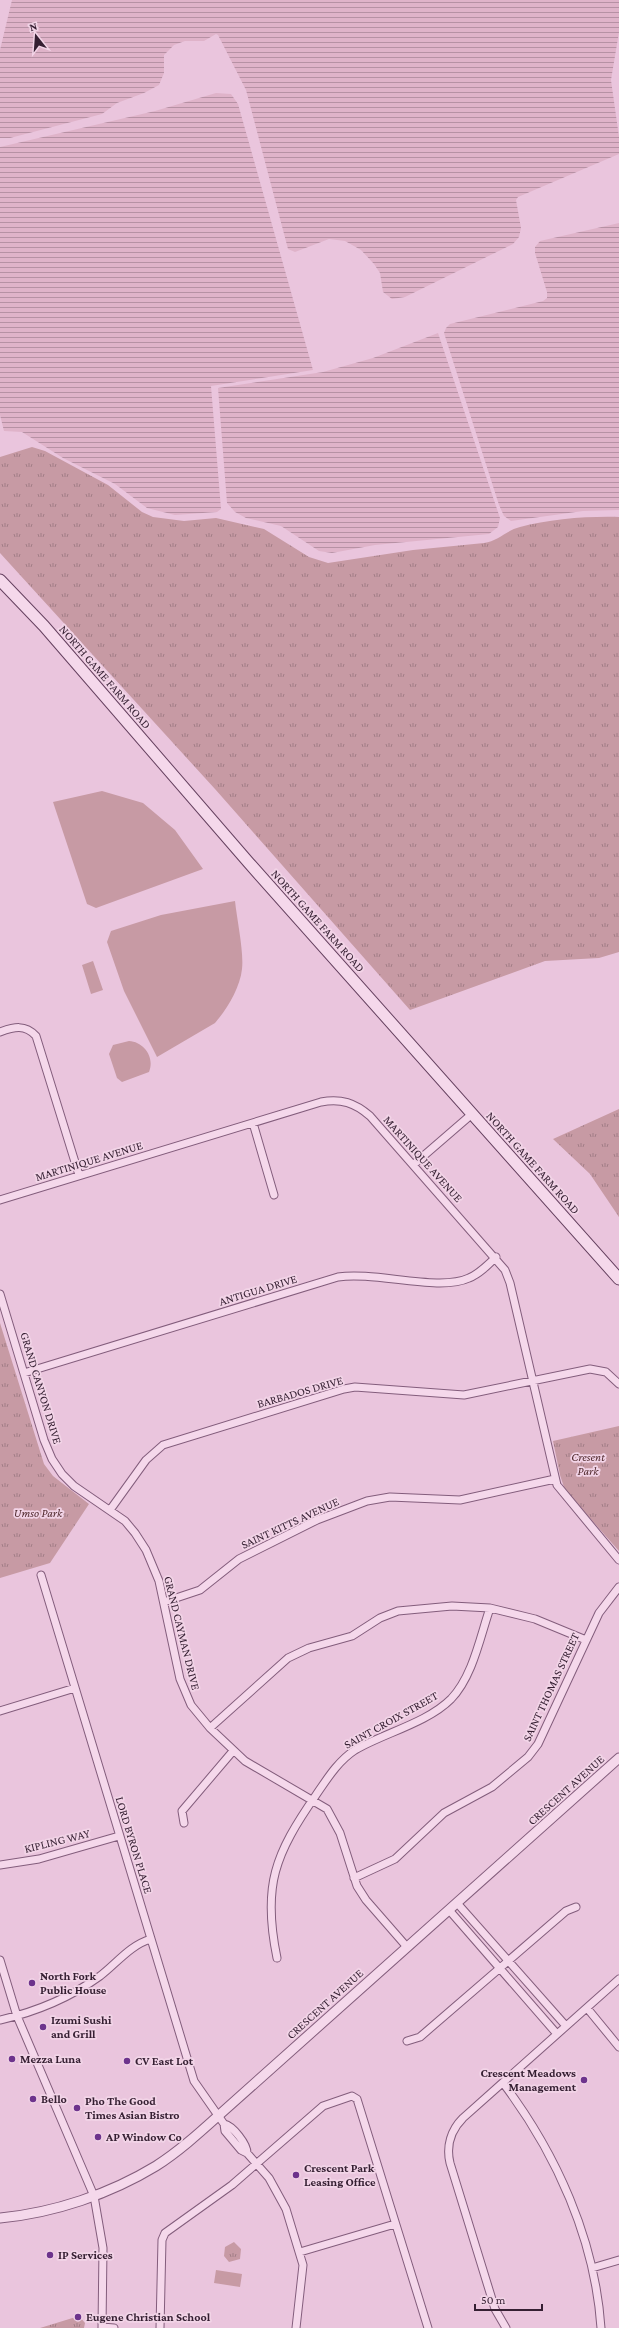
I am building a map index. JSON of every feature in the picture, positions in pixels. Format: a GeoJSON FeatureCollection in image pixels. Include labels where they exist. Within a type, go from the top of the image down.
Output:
{"type":"FeatureCollection","features":[{"type":"Feature","properties":{"kind":"main road","name":"NORTH GAME FARM ROAD"},"geometry":{"type":"LineString","coordinates":[[0,580],[44,626],[249,863],[619,1279]]}},
{"type":"Feature","properties":{"kind":"street"},"geometry":{"type":"LineString","coordinates":[[0,1032],[22,1027],[32,1032],[36,1036],[79,1175]]}},
{"type":"Feature","properties":{"kind":"street","name":"MARTINIQUE AVENUE"},"geometry":{"type":"LineString","coordinates":[[0,1200],[328,1101],[347,1102],[370,1116],[496,1257],[505,1270],[510,1284],[555,1479],[561,1493],[619,1560]]}},
{"type":"Feature","properties":{"kind":"street"},"geometry":{"type":"LineString","coordinates":[[413,1165],[472,1114]]}},
{"type":"Feature","properties":{"kind":"street"},"geometry":{"type":"LineString","coordinates":[[252,1123],[274,1196]]}},
{"type":"Feature","properties":{"kind":"street","name":"ANTIGUA DRIVE"},"geometry":{"type":"LineString","coordinates":[[24,1373],[338,1277],[357,1275],[454,1283],[471,1278],[496,1257]]}},
{"type":"Feature","properties":{"kind":"street","name":"GRAND CANYON DRIVE"},"geometry":{"type":"LineString","coordinates":[[0,1294],[44,1440],[52,1459],[74,1486],[110,1510]]}},
{"type":"Feature","properties":{"kind":"street","name":"BARBADOS DRIVE"},"geometry":{"type":"LineString","coordinates":[[110,1510],[146,1460],[156,1450],[172,1442],[349,1388],[464,1395],[590,1369],[606,1372],[619,1384]]}},
{"type":"Feature","properties":{"kind":"street","name":"SAINT KITTS AVENUE"},"geometry":{"type":"LineString","coordinates":[[164,1602],[200,1590],[234,1563],[312,1522],[367,1501],[390,1496],[460,1500],[555,1479]]}},
{"type":"Feature","properties":{"kind":"street","name":"GRAND CAYMAN DRIVE"},"geometry":{"type":"LineString","coordinates":[[110,1510],[135,1533],[152,1564],[164,1602],[183,1688],[191,1705],[210,1728],[233,1751],[271,1778],[313,1799],[327,1809],[334,1819],[343,1839],[354,1878],[366,1900],[407,1947]]}},
{"type":"Feature","properties":{"kind":"street","name":"LORD BYRON PLACE"},"geometry":{"type":"LineString","coordinates":[[41,1574],[194,2081],[218,2116]]}},
{"type":"Feature","properties":{"kind":"street","name":"SAINT THOMAS STREET"},"geometry":{"type":"LineString","coordinates":[[354,1878],[395,1859],[444,1813],[492,1787],[532,1753],[538,1744],[602,1607],[619,1587]]}},
{"type":"Feature","properties":{"kind":"street"},"geometry":{"type":"LineString","coordinates":[[210,1728],[274,1668],[301,1651],[352,1636],[380,1618],[398,1611],[436,1606],[490,1608],[524,1615],[586,1640]]}},
{"type":"Feature","properties":{"kind":"street","name":"SAINT CROIX STREET"},"geometry":{"type":"LineString","coordinates":[[277,1958],[270,1915],[273,1878],[283,1846],[313,1799],[337,1766],[354,1751],[433,1712],[451,1699],[468,1671],[490,1608]]}},
{"type":"Feature","properties":{"kind":"street"},"geometry":{"type":"LineString","coordinates":[[0,1711],[75,1688]]}},
{"type":"Feature","properties":{"kind":"street"},"geometry":{"type":"LineString","coordinates":[[184,1823],[182,1811],[233,1751]]}},
{"type":"Feature","properties":{"kind":"street","name":"CRESCENT AVENUE"},"geometry":{"type":"LineString","coordinates":[[0,2218],[62,2206],[94,2196],[156,2166],[218,2116],[619,1758]]}},
{"type":"Feature","properties":{"kind":"street","name":"KIPLING WAY"},"geometry":{"type":"LineString","coordinates":[[0,1865],[38,1860],[119,1836]]}},
{"type":"Feature","properties":{"kind":"street"},"geometry":{"type":"LineString","coordinates":[[457,1903],[566,2026]]}},
{"type":"Feature","properties":{"kind":"street"},"geometry":{"type":"LineString","coordinates":[[407,2042],[420,2037],[509,1962],[566,1911],[576,1907]]}},
{"type":"Feature","properties":{"kind":"street"},"geometry":{"type":"LineString","coordinates":[[449,1910],[557,2034]]}},
{"type":"Feature","properties":{"kind":"street"},"geometry":{"type":"LineString","coordinates":[[0,2020],[17,2016],[81,1988],[100,1976],[137,1944],[151,1939]]}},
{"type":"Feature","properties":{"kind":"street"},"geometry":{"type":"LineString","coordinates":[[0,1960],[17,2016],[94,2196],[98,2211],[103,2248],[102,2327],[114,2328]]}},
{"type":"Feature","properties":{"kind":"street"},"geometry":{"type":"LineString","coordinates":[[506,2328],[495,2309],[448,2152],[453,2133],[460,2122],[619,1979]]}},
{"type":"Feature","properties":{"kind":"street"},"geometry":{"type":"LineString","coordinates":[[587,2008],[619,2047]]}},
{"type":"Feature","properties":{"kind":"street"},"geometry":{"type":"LineString","coordinates":[[503,2083],[526,2114],[556,2168],[573,2210],[592,2268],[601,2328]]}},
{"type":"Feature","properties":{"kind":"street"},"geometry":{"type":"LineString","coordinates":[[160,2328],[164,2235],[222,2193],[323,2106],[354,2096],[357,2099],[428,2328]]}},
{"type":"Feature","properties":{"kind":"street"},"geometry":{"type":"LineString","coordinates":[[218,2116],[224,2124],[225,2131],[241,2150],[247,2153],[272,2182],[284,2202],[300,2252],[303,2271],[296,2328]]}},
{"type":"Feature","properties":{"kind":"street"},"geometry":{"type":"LineString","coordinates":[[300,2252],[395,2224]]}},
{"type":"Feature","properties":{"kind":"street"},"geometry":{"type":"LineString","coordinates":[[592,2268],[619,2260]]}},
{"type":"Feature","properties":{"kind":"shaded area"},"geometry":{"type":"Polygon","coordinates":[[[12,0],[619,0],[619,32],[611,80],[619,137],[619,154],[518,197],[516,200],[521,228],[519,237],[513,244],[405,297],[392,299],[383,292],[380,273],[374,264],[361,250],[345,241],[329,239],[295,252],[288,249],[246,90],[218,35],[216,34],[204,41],[185,41],[174,45],[164,55],[164,73],[159,85],[144,93],[117,103],[102,114],[10,138],[0,138],[0,50],[12,0]]]}},
{"type":"Feature","properties":{"kind":"shaded area"},"geometry":{"type":"Polygon","coordinates":[[[216,93],[231,94],[238,104],[313,370],[211,386],[221,509],[217,512],[175,515],[147,508],[115,484],[63,458],[22,432],[4,431],[0,415],[0,147],[155,111],[216,93]]]}},
{"type":"Feature","properties":{"kind":"shaded area"},"geometry":{"type":"Polygon","coordinates":[[[619,223],[619,510],[583,511],[511,521],[504,516],[499,505],[444,333],[450,324],[543,301],[547,298],[547,292],[535,253],[535,247],[540,241],[619,223]]]}},
{"type":"Feature","properties":{"kind":"shaded area"},"geometry":{"type":"Polygon","coordinates":[[[438,333],[500,518],[498,527],[489,534],[375,545],[332,553],[319,551],[281,526],[246,518],[235,512],[227,503],[218,388],[323,372],[373,358],[438,333]]]}},
{"type":"Feature","properties":{"kind":"green space"},"geometry":{"type":"Polygon","coordinates":[[[32,447],[45,451],[108,485],[142,512],[153,517],[184,521],[216,518],[264,529],[309,557],[328,563],[413,550],[484,543],[494,540],[515,528],[543,522],[595,517],[619,517],[619,952],[599,958],[545,961],[410,1010],[215,789],[0,553],[0,457],[32,447]]]}},
{"type":"Feature","properties":{"kind":"green space"},"geometry":{"type":"Polygon","coordinates":[[[102,791],[143,803],[175,830],[203,869],[96,908],[87,904],[53,802],[102,791]]]}},
{"type":"Feature","properties":{"kind":"green space"},"geometry":{"type":"Polygon","coordinates":[[[235,901],[242,962],[241,976],[236,991],[215,1023],[157,1057],[124,991],[107,942],[111,931],[161,915],[235,901]]]}},
{"type":"Feature","properties":{"kind":"green space"},"geometry":{"type":"Polygon","coordinates":[[[93,961],[103,990],[91,994],[82,965],[93,961]]]}},
{"type":"Feature","properties":{"kind":"green space"},"geometry":{"type":"Polygon","coordinates":[[[129,1041],[144,1047],[151,1061],[149,1072],[122,1082],[117,1078],[109,1054],[113,1045],[129,1041]]]}},
{"type":"Feature","properties":{"kind":"green space"},"geometry":{"type":"Polygon","coordinates":[[[619,1109],[619,1217],[590,1174],[553,1139],[619,1109]]]}},
{"type":"Feature","properties":{"kind":"green space","name":"Umso Park"},"geometry":{"type":"Polygon","coordinates":[[[0,1323],[44,1464],[53,1476],[89,1504],[50,1563],[0,1578],[0,1323]]]}},
{"type":"Feature","properties":{"kind":"green space","name":"Cresent Park"},"geometry":{"type":"Polygon","coordinates":[[[619,1426],[619,1551],[565,1490],[560,1475],[553,1441],[619,1426]]]}},
{"type":"Feature","properties":{"kind":"green space"},"geometry":{"type":"Polygon","coordinates":[[[234,2242],[241,2249],[240,2259],[229,2262],[224,2256],[225,2247],[234,2242]]]}},
{"type":"Feature","properties":{"kind":"green space"},"geometry":{"type":"Polygon","coordinates":[[[216,2270],[242,2274],[240,2287],[214,2283],[216,2270]]]}},
{"type":"Feature","properties":{"kind":"green space","name":"Eugene Christian School"},"geometry":{"type":"Polygon","coordinates":[[[79,2316],[85,2323],[84,2328],[40,2328],[79,2316]]]}},
{"type":"Feature","properties":{"kind":"place","name":"North Fork Public House"},"geometry":{"type":"Point","coordinates":[32,1983]}},
{"type":"Feature","properties":{"kind":"place","name":"Izumi Sushi and Grill"},"geometry":{"type":"Point","coordinates":[43,2027]}},
{"type":"Feature","properties":{"kind":"place","name":"Mezza Luna"},"geometry":{"type":"Point","coordinates":[12,2059]}},
{"type":"Feature","properties":{"kind":"place","name":"CV East Lot"},"geometry":{"type":"Point","coordinates":[127,2061]}},
{"type":"Feature","properties":{"kind":"place","name":"Crescent Meadows Management"},"geometry":{"type":"Point","coordinates":[584,2080]}},
{"type":"Feature","properties":{"kind":"place","name":"Bello"},"geometry":{"type":"Point","coordinates":[33,2099]}},
{"type":"Feature","properties":{"kind":"place","name":"Pho The Good Times Asian Bistro"},"geometry":{"type":"Point","coordinates":[77,2108]}},
{"type":"Feature","properties":{"kind":"place","name":"AP Window Co"},"geometry":{"type":"Point","coordinates":[98,2137]}},
{"type":"Feature","properties":{"kind":"place","name":"Crescent Park Leasing Office"},"geometry":{"type":"Point","coordinates":[296,2175]}},
{"type":"Feature","properties":{"kind":"place","name":"IP Services"},"geometry":{"type":"Point","coordinates":[50,2255]}},
{"type":"Feature","properties":{"kind":"place","name":"Eugene Christian School"},"geometry":{"type":"Point","coordinates":[78,2317]}}]}
